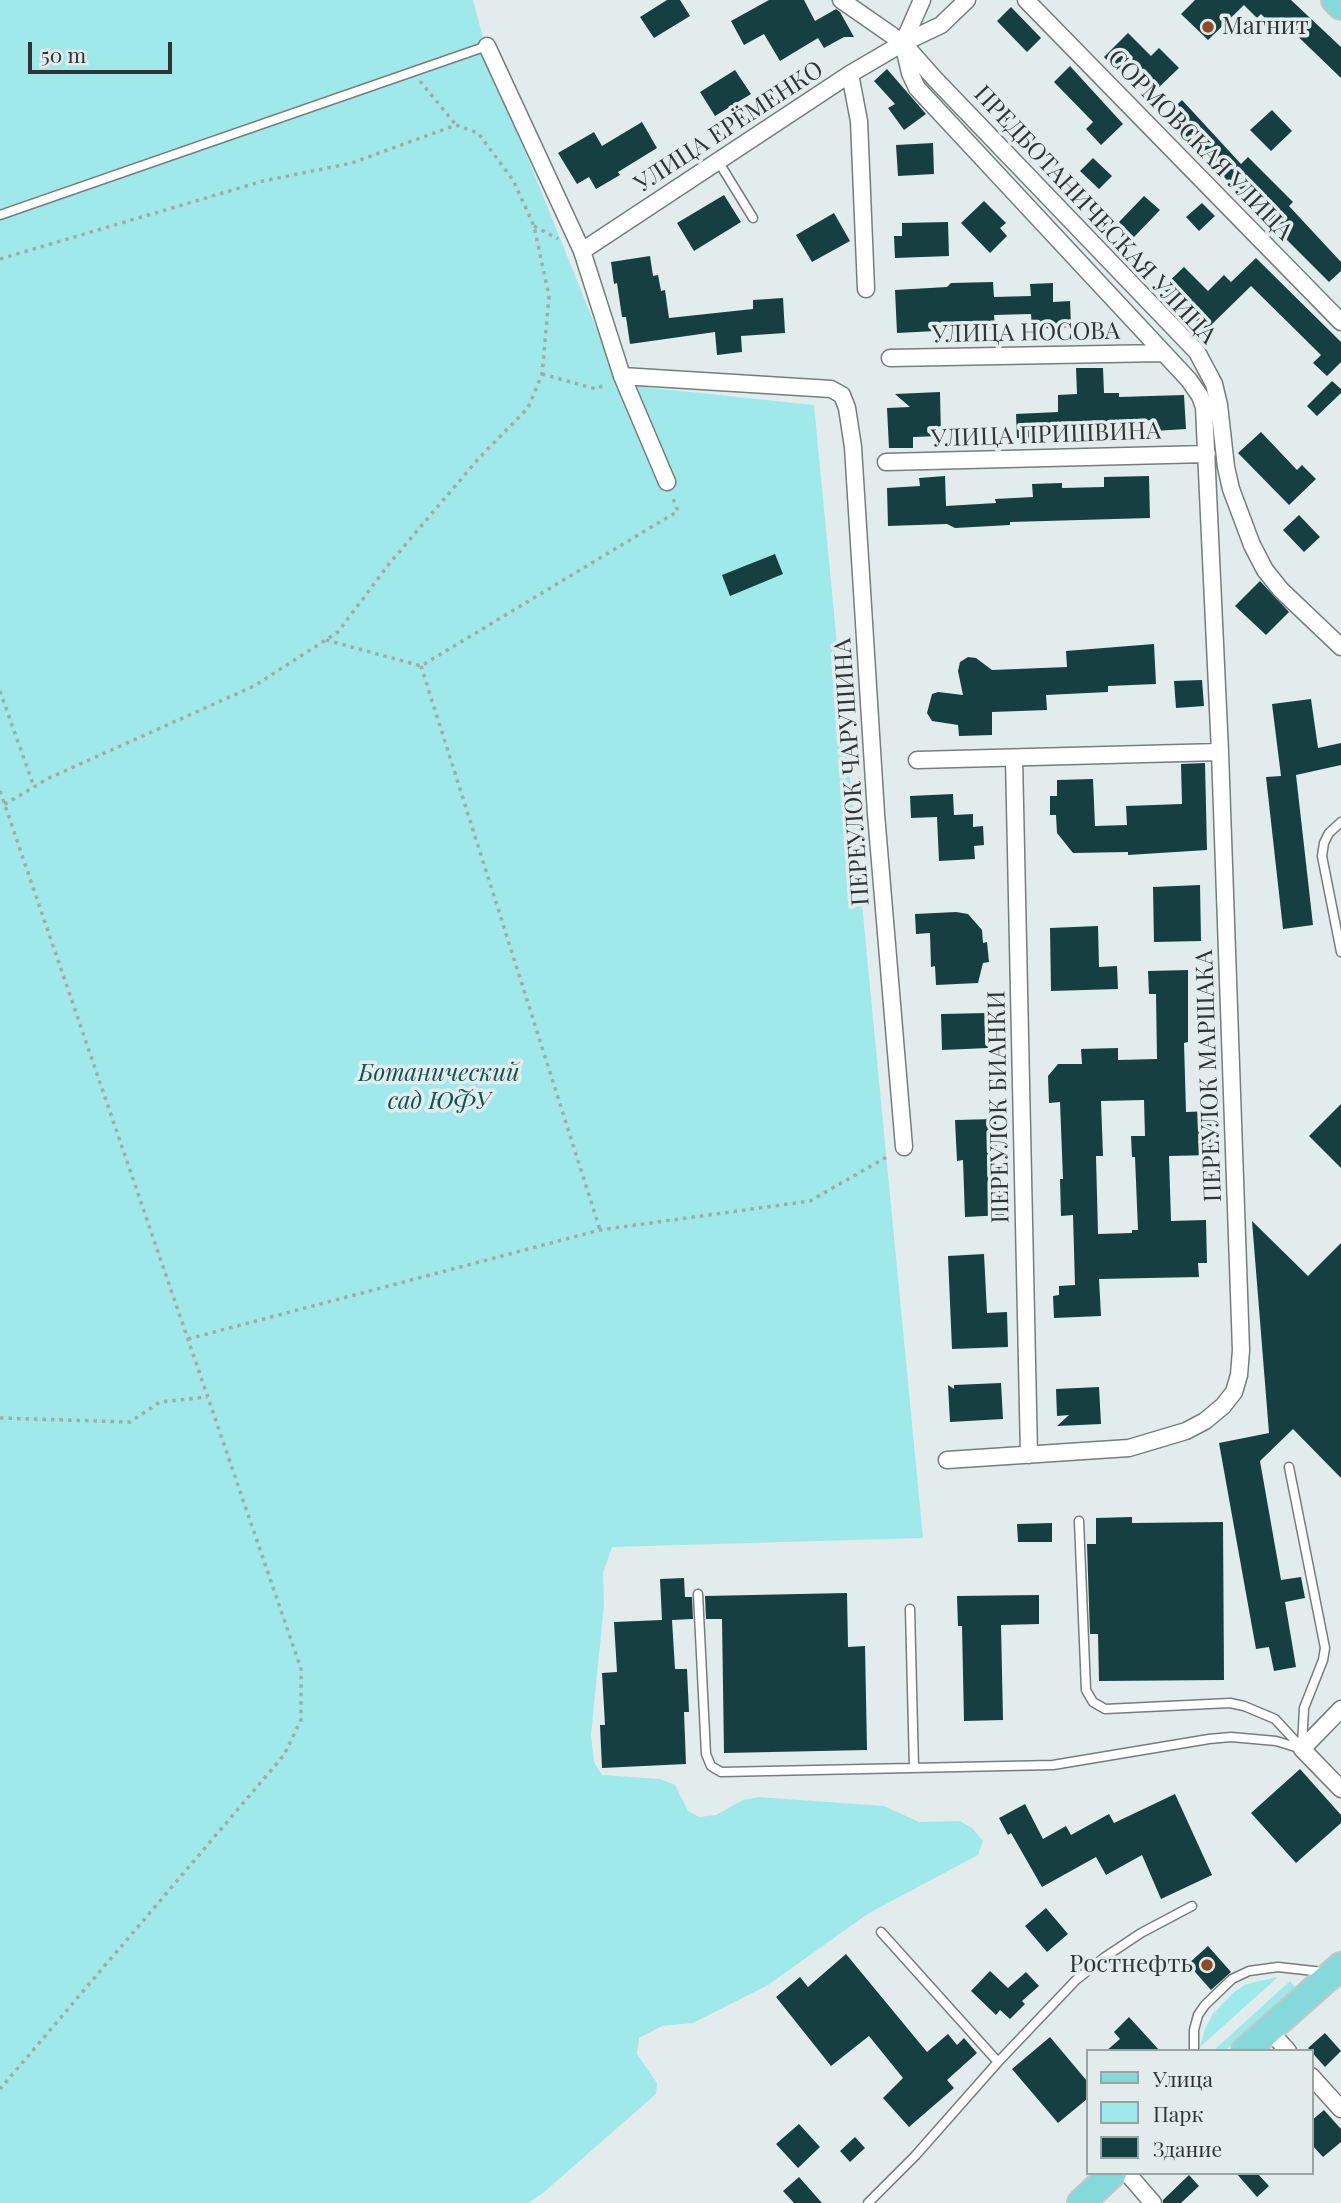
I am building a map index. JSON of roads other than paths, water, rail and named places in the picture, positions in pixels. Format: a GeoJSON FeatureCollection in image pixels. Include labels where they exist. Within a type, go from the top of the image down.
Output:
{"type":"FeatureCollection","features":[{"type":"Feature","properties":{"kind":"main road"},"geometry":{"type":"LineString","coordinates":[[1335,0],[1341,6]]}},
{"type":"Feature","properties":{"kind":"main road"},"geometry":{"type":"LineString","coordinates":[[1247,2049],[1337,1970]]}},
{"type":"Feature","properties":{"kind":"main road"},"geometry":{"type":"LineString","coordinates":[[1081,2203],[1111,2175]]}},
{"type":"Feature","properties":{"kind":"street","name":"ПРЕДБОТАНИЧЕСКАЯ УЛИЦА"},"geometry":{"type":"LineString","coordinates":[[841,0],[903,43],[1197,352],[1214,384],[1231,489],[1252,545],[1265,570],[1281,590],[1341,647]]}},
{"type":"Feature","properties":{"kind":"street"},"geometry":{"type":"LineString","coordinates":[[903,43],[922,0]]}},
{"type":"Feature","properties":{"kind":"street","name":"УЛИЦА ЕРЁМЕНКО"},"geometry":{"type":"LineString","coordinates":[[582,251],[850,74],[903,43],[941,25],[967,0]]}},
{"type":"Feature","properties":{"kind":"street","name":"СОРМОВСКАЯ УЛИЦА"},"geometry":{"type":"LineString","coordinates":[[1027,0],[1341,322]]}},
{"type":"Feature","properties":{"kind":"street","name":"ПРЕДБОТАНИЧЕСКАЯ УЛИЦА"},"geometry":{"type":"LineString","coordinates":[[903,43],[910,73],[917,88],[1189,380],[1200,396],[1203,407],[1207,454]]}},
{"type":"Feature","properties":{"kind":"street"},"geometry":{"type":"LineString","coordinates":[[487,46],[582,251],[622,376],[667,482]]}},
{"type":"Feature","properties":{"kind":"street"},"geometry":{"type":"LineString","coordinates":[[850,74],[859,121],[866,289]]}},
{"type":"Feature","properties":{"kind":"street","name":"УЛИЦА НОСОВА"},"geometry":{"type":"LineString","coordinates":[[890,358],[1163,353]]}},
{"type":"Feature","properties":{"kind":"street","name":"ПЕРЕУЛОК ЧАРУШИНА"},"geometry":{"type":"LineString","coordinates":[[622,376],[831,389],[842,394],[853,446],[876,814],[904,1147]]}},
{"type":"Feature","properties":{"kind":"street","name":"УЛИЦА ПРИШВИНА"},"geometry":{"type":"LineString","coordinates":[[886,462],[1207,454]]}},
{"type":"Feature","properties":{"kind":"street","name":"ПЕРЕУЛОК МАРШАКА"},"geometry":{"type":"LineString","coordinates":[[947,1460],[1129,1448],[1186,1431],[1205,1421],[1223,1406],[1234,1392],[1239,1375],[1241,1349],[1207,454]]}},
{"type":"Feature","properties":{"kind":"street"},"geometry":{"type":"LineString","coordinates":[[917,761],[1220,752]]}},
{"type":"Feature","properties":{"kind":"street","name":"ПЕРЕУЛОК БИАНКИ"},"geometry":{"type":"LineString","coordinates":[[1014,758],[1028,1455]]}},
{"type":"Feature","properties":{"kind":"street"},"geometry":{"type":"LineString","coordinates":[[1341,1709],[1302,1749],[1341,1789]]}},
{"type":"Feature","properties":{"kind":"street"},"geometry":{"type":"LineString","coordinates":[[1269,2030],[1286,2049]]}},
{"type":"Feature","properties":{"kind":"street"},"geometry":{"type":"LineString","coordinates":[[1313,2078],[1341,2109]]}},
{"type":"Feature","properties":{"kind":"street"},"geometry":{"type":"LineString","coordinates":[[1128,2175],[1153,2203]]}},
{"type":"Feature","properties":{"kind":"lane"},"geometry":{"type":"LineString","coordinates":[[0,215],[487,46]]}},
{"type":"Feature","properties":{"kind":"lane"},"geometry":{"type":"LineString","coordinates":[[718,161],[753,218]]}},
{"type":"Feature","properties":{"kind":"lane"},"geometry":{"type":"LineString","coordinates":[[1341,822],[1329,833],[1322,856],[1341,952]]}},
{"type":"Feature","properties":{"kind":"lane"},"geometry":{"type":"LineString","coordinates":[[1289,1467],[1325,1648],[1304,1708],[1302,1749]]}},
{"type":"Feature","properties":{"kind":"lane"},"geometry":{"type":"LineString","coordinates":[[1079,1521],[1086,1690],[1093,1702],[1105,1709],[1230,1703],[1244,1706],[1275,1719],[1302,1749]]}},
{"type":"Feature","properties":{"kind":"lane"},"geometry":{"type":"LineString","coordinates":[[698,1594],[706,1754],[711,1766],[721,1772],[1053,1765],[1231,1737],[1276,1741],[1302,1749]]}},
{"type":"Feature","properties":{"kind":"lane"},"geometry":{"type":"LineString","coordinates":[[910,1609],[914,1768]]}},
{"type":"Feature","properties":{"kind":"lane"},"geometry":{"type":"LineString","coordinates":[[868,2203],[915,2156],[998,2062],[1076,1980],[1141,1933],[1192,1906]]}},
{"type":"Feature","properties":{"kind":"lane"},"geometry":{"type":"LineString","coordinates":[[881,1932],[998,2062]]}},
{"type":"Feature","properties":{"kind":"lane"},"geometry":{"type":"LineString","coordinates":[[1194,2049],[1194,2030],[1198,2015],[1232,1979],[1249,1971],[1278,1967],[1337,1970]]}},
{"type":"Feature","properties":{"kind":"place","name":"Магнит"},"geometry":{"type":"Point","coordinates":[1208,27]}},
{"type":"Feature","properties":{"kind":"place","name":"Ростнефть"},"geometry":{"type":"Point","coordinates":[1207,1965]}},
{"type":"Feature","properties":{"kind":"park label","name":"Ботанический сад ЮФУ"},"geometry":{"type":"Point","coordinates":[439,1088]}}]}
